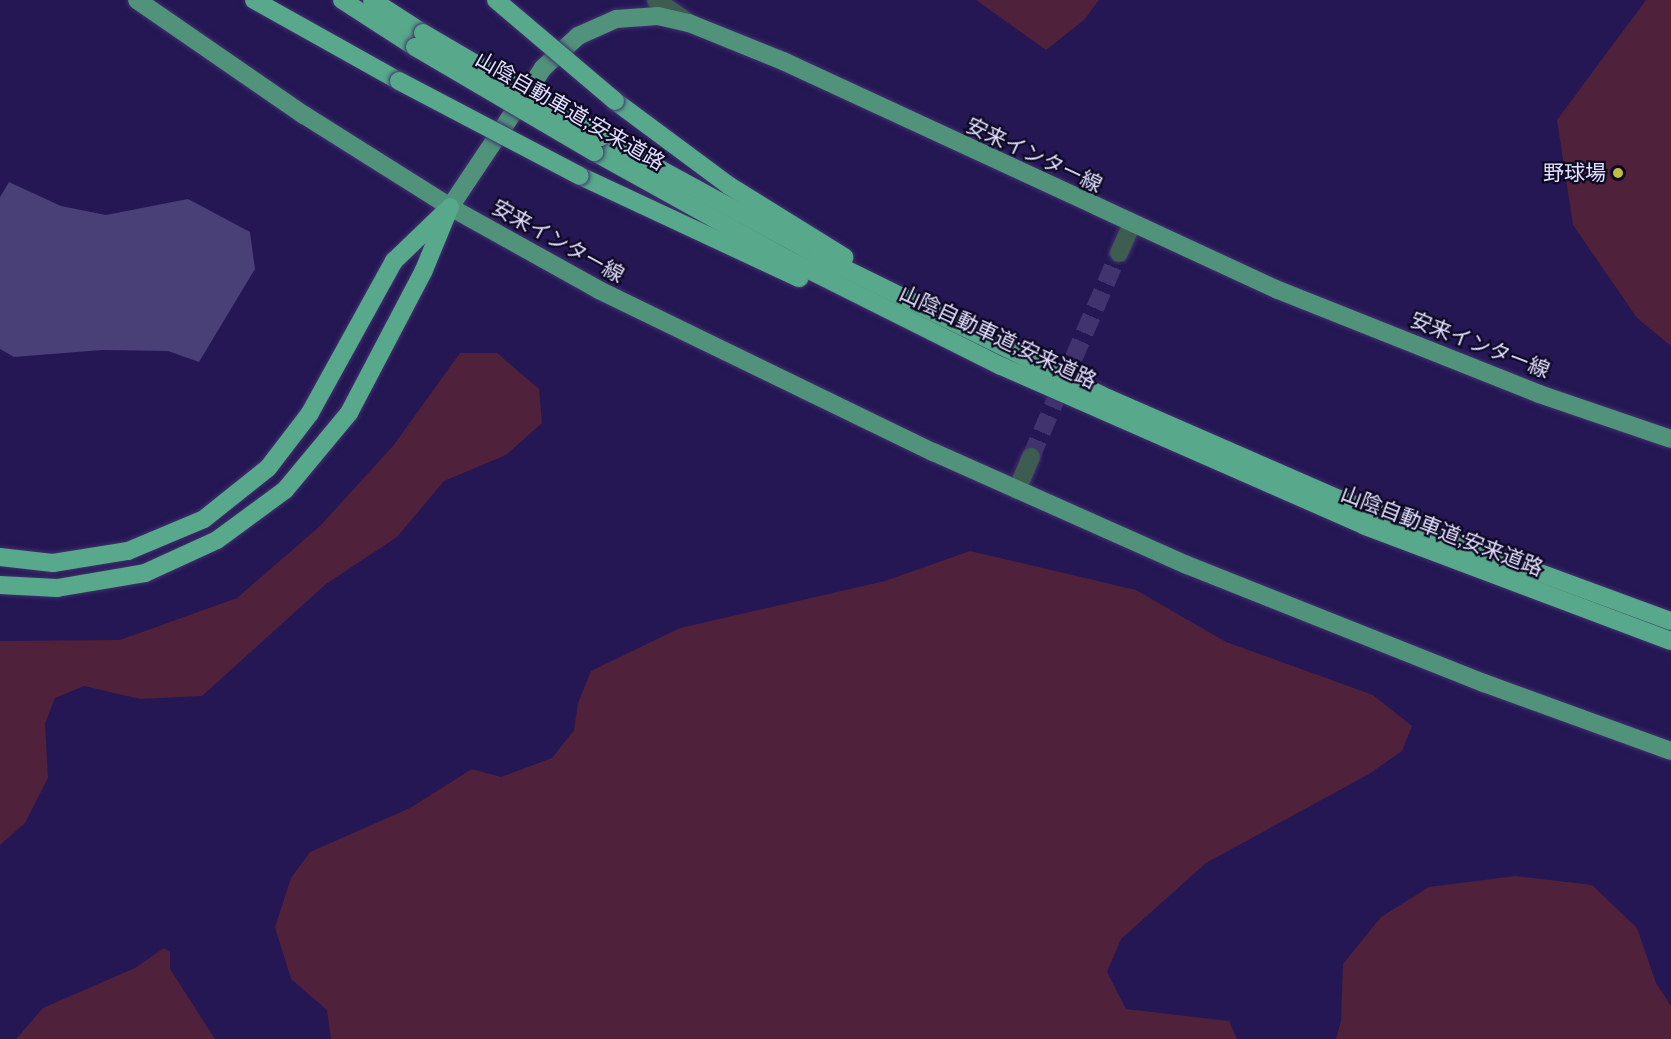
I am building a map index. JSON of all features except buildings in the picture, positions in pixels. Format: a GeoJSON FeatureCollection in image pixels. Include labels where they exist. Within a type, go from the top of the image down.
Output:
{"type":"FeatureCollection","features":[{"type":"Feature","properties":{"kind":"highway"},"geometry":{"type":"LineString","coordinates":[[254,0],[399,81],[580,176],[1001,366]]}},
{"type":"Feature","properties":{"kind":"highway","name":"山陰自動車道;安来道路"},"geometry":{"type":"LineString","coordinates":[[342,0],[419,40],[786,259],[1001,366],[1365,526],[1671,641]]}},
{"type":"Feature","properties":{"kind":"highway","name":"山陰自動車道;安来道路"},"geometry":{"type":"LineString","coordinates":[[372,0],[419,40]]}},
{"type":"Feature","properties":{"kind":"highway"},"geometry":{"type":"LineString","coordinates":[[496,0],[615,101],[729,185],[963,329]]}},
{"type":"Feature","properties":{"kind":"highway","name":"山陰自動車道;安来道路"},"geometry":{"type":"LineString","coordinates":[[598,145],[963,329],[1339,499],[1671,621]]}},
{"type":"Feature","properties":{"kind":"highway"},"geometry":{"type":"LineString","coordinates":[[0,557],[53,563],[128,551],[204,519],[268,468],[310,413],[394,261],[450,207]]}},
{"type":"Feature","properties":{"kind":"highway"},"geometry":{"type":"LineString","coordinates":[[0,585],[57,588],[145,573],[218,540],[285,490],[349,413],[424,270],[450,207]]}},
{"type":"Feature","properties":{"kind":"main road","name":"安来インター線"},"geometry":{"type":"LineString","coordinates":[[137,0],[304,115],[450,207],[599,290],[1017,490],[1220,578],[1484,683],[1671,751]]}},
{"type":"Feature","properties":{"kind":"main road","name":"安来インター線"},"geometry":{"type":"LineString","coordinates":[[450,207],[543,68],[578,36],[616,20],[639,16],[689,23],[783,61],[1289,295],[1539,393],[1671,439]]}},
{"type":"Feature","properties":{"kind":"street"},"geometry":{"type":"LineString","coordinates":[[656,0],[689,23]]}},
{"type":"Feature","properties":{"kind":"street"},"geometry":{"type":"LineString","coordinates":[[1119,254],[1132,224]]}},
{"type":"Feature","properties":{"kind":"street"},"geometry":{"type":"LineString","coordinates":[[1017,490],[1031,457]]}},
{"type":"Feature","properties":{"kind":"shaded area"},"geometry":{"type":"Polygon","coordinates":[[[976,0],[1099,0],[1084,20],[1046,50],[976,0]]]}},
{"type":"Feature","properties":{"kind":"shaded area","name":"野球場"},"geometry":{"type":"Polygon","coordinates":[[[1646,0],[1671,0],[1671,346],[1637,318],[1573,225],[1557,120],[1646,0]]]}},
{"type":"Feature","properties":{"kind":"shaded area"},"geometry":{"type":"Polygon","coordinates":[[[9,182],[61,206],[106,215],[188,199],[250,232],[255,269],[199,362],[168,351],[102,350],[14,357],[0,349],[0,197],[9,182]]]}},
{"type":"Feature","properties":{"kind":"shaded area"},"geometry":{"type":"Polygon","coordinates":[[[460,353],[497,353],[539,389],[542,423],[506,455],[444,481],[397,537],[326,584],[202,696],[140,699],[84,686],[55,698],[45,723],[48,778],[25,823],[0,845],[0,641],[120,640],[237,598],[320,526],[393,446],[460,353]]]}},
{"type":"Feature","properties":{"kind":"shaded area"},"geometry":{"type":"Polygon","coordinates":[[[970,551],[1136,590],[1226,642],[1373,695],[1412,726],[1402,751],[1369,774],[1206,863],[1121,939],[1107,972],[1126,1009],[1229,1021],[1237,1039],[331,1039],[327,1010],[291,979],[275,927],[291,878],[310,852],[410,808],[472,769],[501,777],[552,758],[574,730],[578,703],[591,671],[680,628],[885,581],[970,551]]]}},
{"type":"Feature","properties":{"kind":"shaded area"},"geometry":{"type":"Polygon","coordinates":[[[1515,876],[1592,885],[1637,928],[1656,983],[1671,1006],[1671,1039],[1336,1039],[1341,1021],[1343,964],[1381,917],[1429,887],[1515,876]]]}},
{"type":"Feature","properties":{"kind":"shaded area"},"geometry":{"type":"Polygon","coordinates":[[[164,948],[170,952],[170,969],[215,1039],[16,1039],[43,1008],[135,968],[164,948]]]}},
{"type":"Feature","properties":{"kind":"tunnel"},"geometry":{"type":"LineString","coordinates":[[1031,457],[1119,253]]}},
{"type":"Feature","properties":{"kind":"place","name":"野球場"},"geometry":{"type":"Point","coordinates":[1618,173]}}]}
